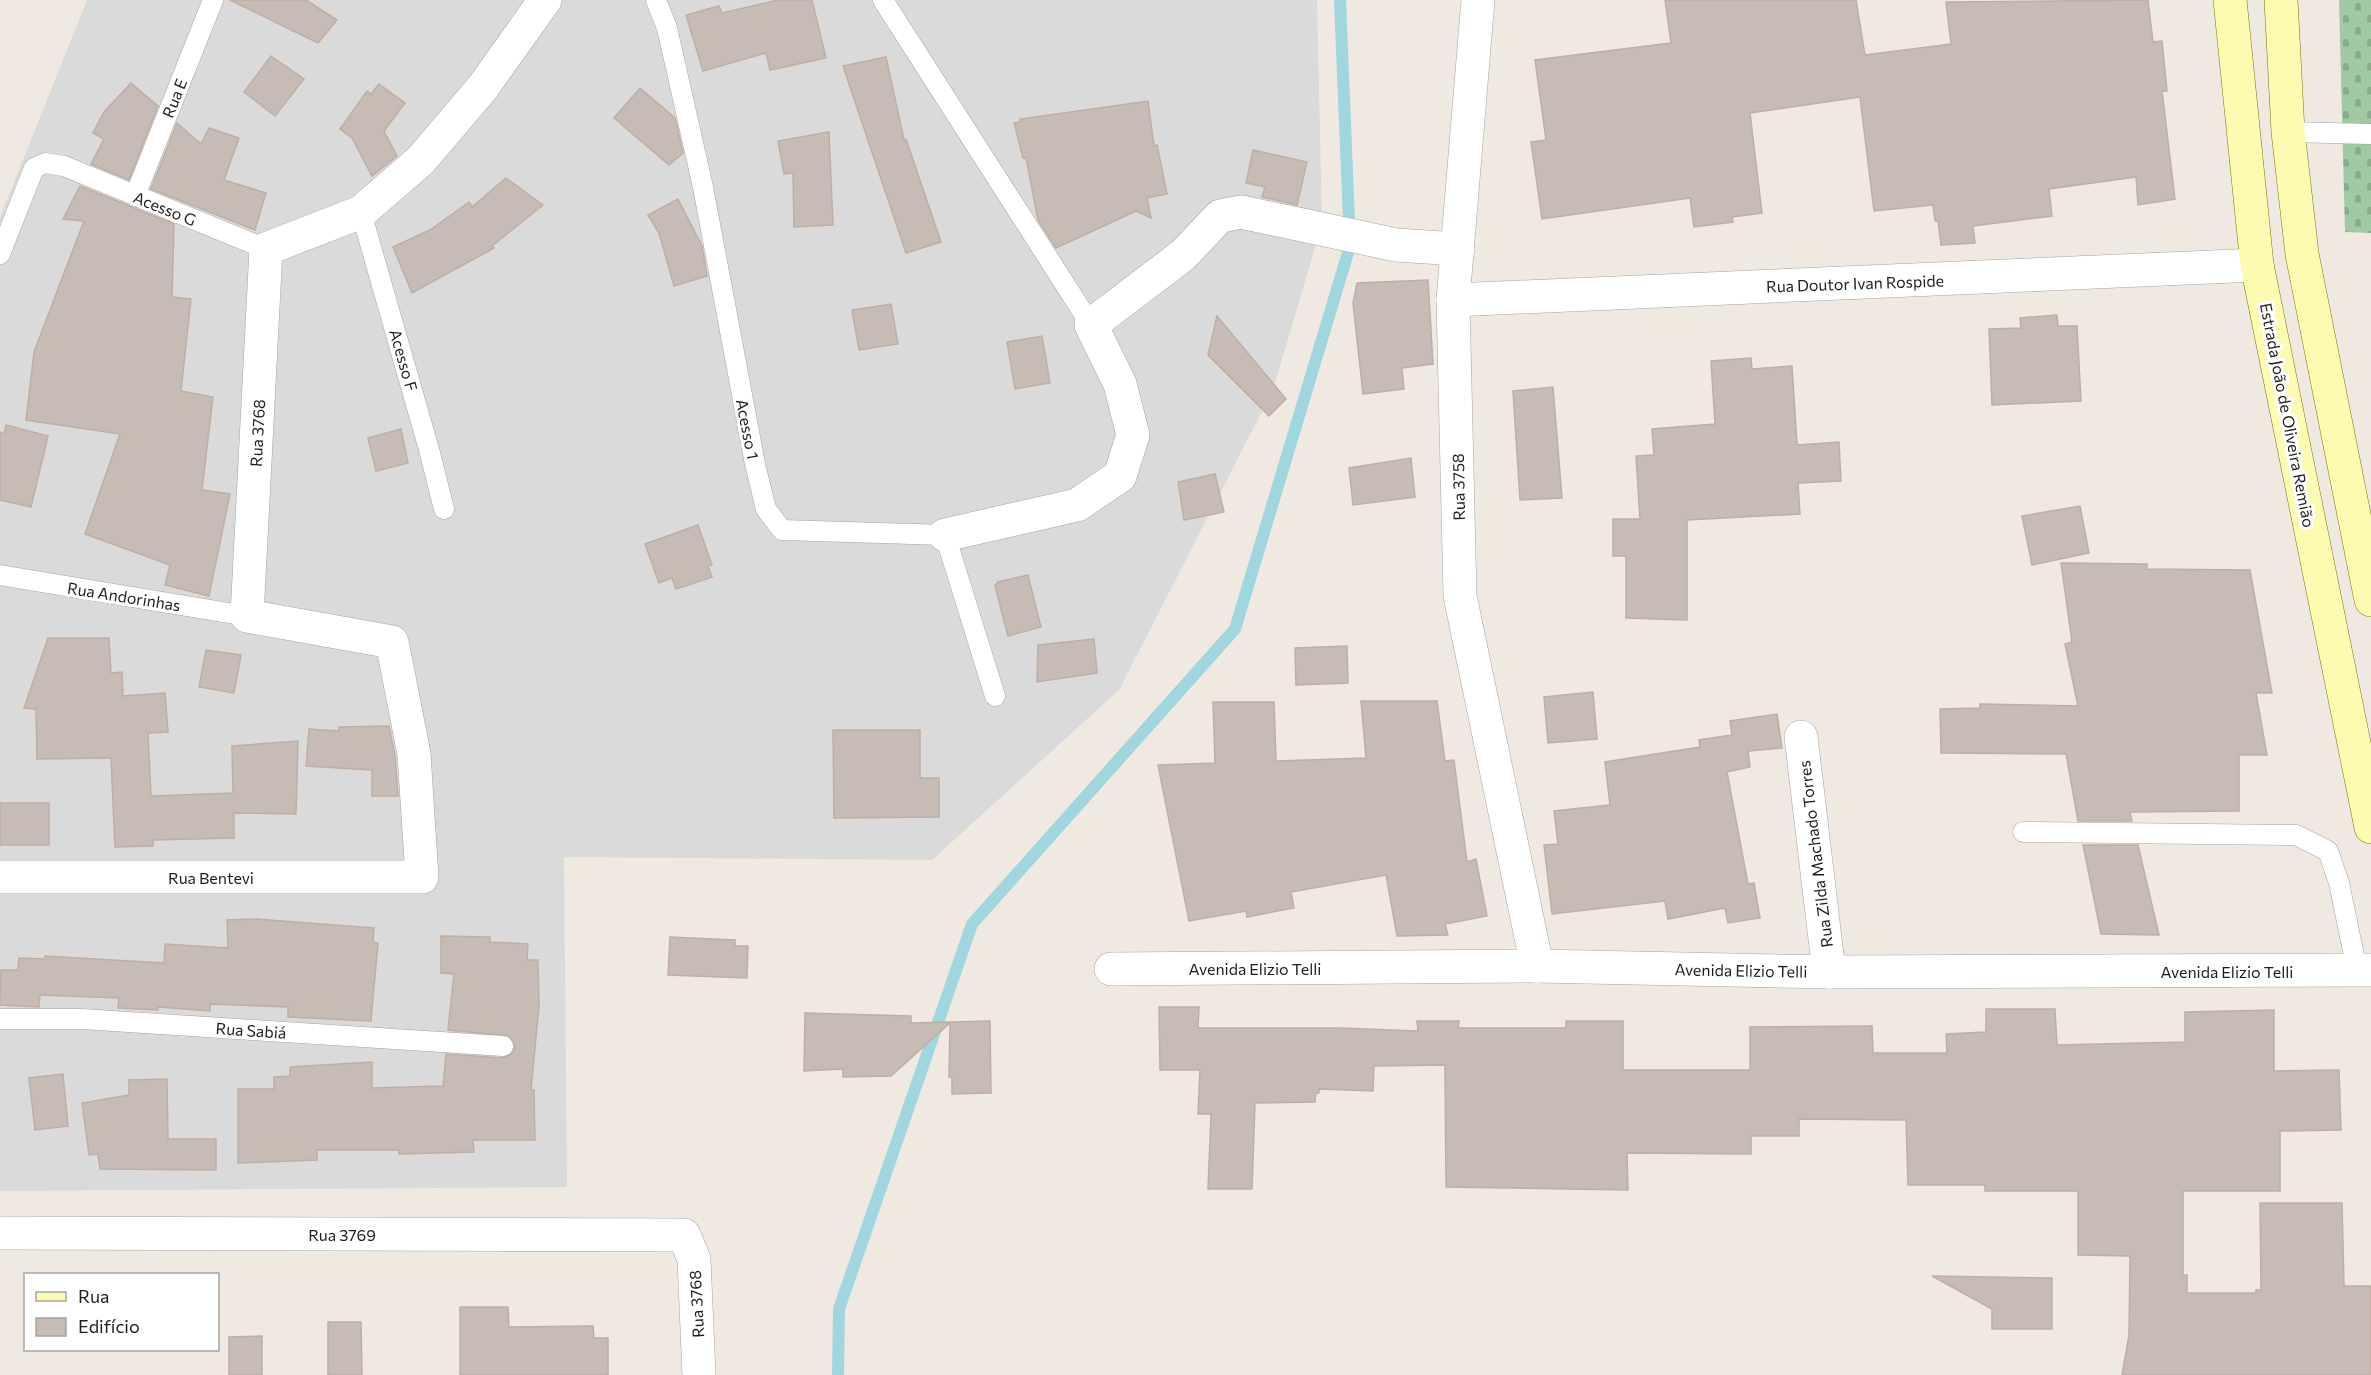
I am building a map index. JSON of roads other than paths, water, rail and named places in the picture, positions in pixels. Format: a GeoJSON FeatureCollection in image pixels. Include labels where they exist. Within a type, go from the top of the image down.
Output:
{"type":"FeatureCollection","features":[{"type":"Feature","properties":{"kind":"main road","name":"Estrada João de Oliveira Remião"},"geometry":{"type":"LineString","coordinates":[[2230,0],[2257,265],[2371,827]]}},
{"type":"Feature","properties":{"kind":"main road"},"geometry":{"type":"LineString","coordinates":[[2281,0],[2288,132],[2302,254],[2371,600]]}},
{"type":"Feature","properties":{"kind":"street"},"geometry":{"type":"LineString","coordinates":[[266,249],[361,212],[421,160],[483,87],[545,0]]}},
{"type":"Feature","properties":{"kind":"street","name":"Rua 3758"},"geometry":{"type":"LineString","coordinates":[[1478,0],[1453,300],[1460,596],[1537,966]]}},
{"type":"Feature","properties":{"kind":"street"},"geometry":{"type":"LineString","coordinates":[[945,535],[1077,505],[1120,476],[1133,435],[1120,384],[1091,325],[1183,255],[1220,216],[1241,212],[1396,245],[1458,249]]}},
{"type":"Feature","properties":{"kind":"street","name":"Rua 3768"},"geometry":{"type":"LineString","coordinates":[[247,616],[266,249]]}},
{"type":"Feature","properties":{"kind":"street","name":"Rua Doutor Ivan Rospide"},"geometry":{"type":"LineString","coordinates":[[1453,300],[2257,265]]}},
{"type":"Feature","properties":{"kind":"street","name":"Rua Bentevi"},"geometry":{"type":"LineString","coordinates":[[0,877],[422,877],[414,754],[392,642],[247,616]]}},
{"type":"Feature","properties":{"kind":"street","name":"Rua Zilda Machado Torres"},"geometry":{"type":"LineString","coordinates":[[1801,737],[1829,972]]}},
{"type":"Feature","properties":{"kind":"street","name":"Avenida Elizio Telli"},"geometry":{"type":"LineString","coordinates":[[1111,969],[1537,966],[1829,972],[2364,970]]}},
{"type":"Feature","properties":{"kind":"street","name":"Rua 3769"},"geometry":{"type":"LineString","coordinates":[[0,1233],[684,1235]]}},
{"type":"Feature","properties":{"kind":"street","name":"Rua 3768"},"geometry":{"type":"LineString","coordinates":[[684,1235],[694,1259],[699,1375]]}},
{"type":"Feature","properties":{"kind":"lane","name":"Rua E"},"geometry":{"type":"LineString","coordinates":[[135,196],[213,0]]}},
{"type":"Feature","properties":{"kind":"lane","name":"Acesso 1"},"geometry":{"type":"LineString","coordinates":[[656,0],[667,28],[704,187],[753,453],[766,509],[782,530],[945,535]]}},
{"type":"Feature","properties":{"kind":"lane"},"geometry":{"type":"LineString","coordinates":[[883,0],[1091,325]]}},
{"type":"Feature","properties":{"kind":"lane"},"geometry":{"type":"LineString","coordinates":[[2288,132],[2371,135]]}},
{"type":"Feature","properties":{"kind":"lane","name":"Acesso G"},"geometry":{"type":"LineString","coordinates":[[0,254],[34,168],[45,163],[64,166],[266,249]]}},
{"type":"Feature","properties":{"kind":"lane","name":"Acesso F"},"geometry":{"type":"LineString","coordinates":[[361,212],[444,509]]}},
{"type":"Feature","properties":{"kind":"lane"},"geometry":{"type":"LineString","coordinates":[[945,535],[995,696]]}},
{"type":"Feature","properties":{"kind":"lane","name":"Rua Andorinhas"},"geometry":{"type":"LineString","coordinates":[[0,575],[247,616]]}},
{"type":"Feature","properties":{"kind":"lane"},"geometry":{"type":"LineString","coordinates":[[2023,832],[2296,835],[2328,852],[2364,970]]}},
{"type":"Feature","properties":{"kind":"lane","name":"Rua Sabiá"},"geometry":{"type":"LineString","coordinates":[[0,1019],[81,1019],[503,1046]]}},
{"type":"Feature","properties":{"kind":"waterway"},"geometry":{"type":"LineString","coordinates":[[838,1375],[839,1309],[972,924],[1235,629],[1350,246],[1340,0]]}}]}
